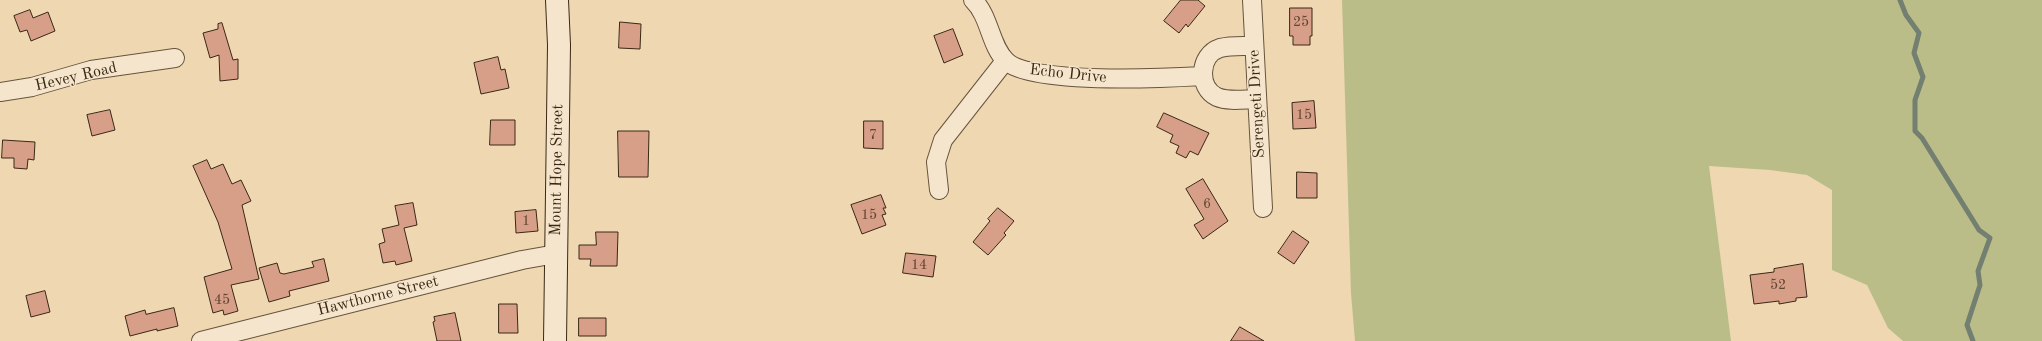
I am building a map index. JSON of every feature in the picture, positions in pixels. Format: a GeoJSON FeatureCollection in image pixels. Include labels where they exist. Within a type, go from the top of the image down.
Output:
{"type":"FeatureCollection","features":[{"type":"Feature","properties":{"kind":"street","name":"Mount Hope Street"},"geometry":{"type":"LineString","coordinates":[[555,341],[559,45],[557,0]]}},
{"type":"Feature","properties":{"kind":"street"},"geometry":{"type":"LineString","coordinates":[[939,190],[936,162],[943,140],[1005,61],[998,49],[982,12],[974,0]]}},
{"type":"Feature","properties":{"kind":"street","name":"Serengeti Drive"},"geometry":{"type":"LineString","coordinates":[[1252,0],[1263,208]]}},
{"type":"Feature","properties":{"kind":"street"},"geometry":{"type":"LineString","coordinates":[[1254,46],[1220,48],[1211,54],[1205,62],[1203,76],[1209,90],[1216,96],[1224,99],[1257,99]]}},
{"type":"Feature","properties":{"kind":"street","name":"Hevey Road"},"geometry":{"type":"LineString","coordinates":[[0,92],[32,87],[91,70],[175,58]]}},
{"type":"Feature","properties":{"kind":"street","name":"Echo Drive"},"geometry":{"type":"LineString","coordinates":[[1005,61],[1027,72],[1093,78],[1203,76]]}},
{"type":"Feature","properties":{"kind":"street","name":"Hawthorne Street"},"geometry":{"type":"LineString","coordinates":[[201,341],[522,260],[556,254]]}},
{"type":"Feature","properties":{"kind":"green space"},"geometry":{"type":"Polygon","coordinates":[[[1342,0],[2042,0],[2042,341],[1903,341],[1888,328],[1867,285],[1832,270],[1832,190],[1807,175],[1770,170],[1709,166],[1731,341],[1355,341],[1351,293],[1342,0]]]}},
{"type":"Feature","properties":{"kind":"building"},"geometry":{"type":"Polygon","coordinates":[[[1181,0],[1198,0],[1205,6],[1188,27],[1186,24],[1179,33],[1164,21],[1181,0]]]}},
{"type":"Feature","properties":{"kind":"building"},"geometry":{"type":"Polygon","coordinates":[[[1290,8],[1312,8],[1312,36],[1310,36],[1310,45],[1293,45],[1293,36],[1290,36],[1290,8]]]}},
{"type":"Feature","properties":{"kind":"building"},"geometry":{"type":"Polygon","coordinates":[[[30,10],[33,18],[48,12],[55,31],[31,41],[27,30],[20,32],[14,16],[30,10]]]}},
{"type":"Feature","properties":{"kind":"building"},"geometry":{"type":"Polygon","coordinates":[[[620,22],[641,24],[640,49],[619,48],[620,22]]]}},
{"type":"Feature","properties":{"kind":"building"},"geometry":{"type":"Polygon","coordinates":[[[222,23],[233,60],[238,59],[238,79],[220,81],[219,55],[210,58],[203,33],[218,29],[218,24],[222,23]]]}},
{"type":"Feature","properties":{"kind":"building"},"geometry":{"type":"Polygon","coordinates":[[[953,29],[963,55],[944,63],[934,36],[953,29]]]}},
{"type":"Feature","properties":{"kind":"building"},"geometry":{"type":"Polygon","coordinates":[[[498,57],[501,70],[505,69],[509,88],[481,94],[474,63],[498,57]]]}},
{"type":"Feature","properties":{"kind":"building"},"geometry":{"type":"Polygon","coordinates":[[[1314,101],[1316,128],[1293,129],[1292,103],[1314,101]]]}},
{"type":"Feature","properties":{"kind":"building"},"geometry":{"type":"Polygon","coordinates":[[[110,110],[115,130],[92,136],[87,115],[110,110]]]}},
{"type":"Feature","properties":{"kind":"building"},"geometry":{"type":"Polygon","coordinates":[[[1164,113],[1209,133],[1198,155],[1190,151],[1186,158],[1176,153],[1179,146],[1170,142],[1173,135],[1157,127],[1164,113]]]}},
{"type":"Feature","properties":{"kind":"building"},"geometry":{"type":"Polygon","coordinates":[[[491,120],[515,120],[515,145],[490,145],[491,120]]]}},
{"type":"Feature","properties":{"kind":"building"},"geometry":{"type":"Polygon","coordinates":[[[864,121],[883,121],[883,149],[864,148],[864,121]]]}},
{"type":"Feature","properties":{"kind":"building"},"geometry":{"type":"Polygon","coordinates":[[[618,131],[649,131],[648,177],[619,177],[618,131]]]}},
{"type":"Feature","properties":{"kind":"building"},"geometry":{"type":"Polygon","coordinates":[[[3,140],[35,142],[34,160],[28,159],[27,169],[14,168],[14,158],[2,158],[3,140]]]}},
{"type":"Feature","properties":{"kind":"building"},"geometry":{"type":"Polygon","coordinates":[[[207,160],[211,169],[223,164],[232,184],[241,180],[251,201],[242,205],[259,279],[231,285],[238,311],[224,315],[223,310],[213,313],[204,277],[232,269],[218,222],[193,166],[207,160]]]}},
{"type":"Feature","properties":{"kind":"building"},"geometry":{"type":"Polygon","coordinates":[[[1297,172],[1317,173],[1317,198],[1297,198],[1297,172]]]}},
{"type":"Feature","properties":{"kind":"building"},"geometry":{"type":"Polygon","coordinates":[[[1203,179],[1228,221],[1203,239],[1194,225],[1204,219],[1186,189],[1203,179]]]}},
{"type":"Feature","properties":{"kind":"building"},"geometry":{"type":"Polygon","coordinates":[[[881,195],[886,208],[883,208],[886,214],[882,215],[886,225],[862,234],[851,205],[881,195]]]}},
{"type":"Feature","properties":{"kind":"building"},"geometry":{"type":"Polygon","coordinates":[[[413,203],[417,225],[404,228],[412,261],[396,265],[395,261],[383,263],[379,244],[385,242],[382,229],[399,225],[395,206],[413,203]]]}},
{"type":"Feature","properties":{"kind":"building"},"geometry":{"type":"Polygon","coordinates":[[[998,208],[1014,221],[1004,233],[1006,235],[988,255],[973,242],[990,221],[988,219],[998,208]]]}},
{"type":"Feature","properties":{"kind":"building"},"geometry":{"type":"Polygon","coordinates":[[[536,210],[538,231],[516,233],[515,212],[536,210]]]}},
{"type":"Feature","properties":{"kind":"building"},"geometry":{"type":"Polygon","coordinates":[[[1293,231],[1309,242],[1294,264],[1278,253],[1293,231]]]}},
{"type":"Feature","properties":{"kind":"building"},"geometry":{"type":"Polygon","coordinates":[[[596,232],[618,232],[617,266],[590,266],[591,259],[579,259],[579,245],[596,245],[596,232]]]}},
{"type":"Feature","properties":{"kind":"building"},"geometry":{"type":"Polygon","coordinates":[[[906,253],[936,256],[933,277],[903,273],[906,253]]]}},
{"type":"Feature","properties":{"kind":"building"},"geometry":{"type":"Polygon","coordinates":[[[324,259],[329,281],[289,291],[290,296],[269,302],[259,268],[277,263],[280,273],[284,274],[314,267],[312,262],[324,259]]]}},
{"type":"Feature","properties":{"kind":"building"},"geometry":{"type":"Polygon","coordinates":[[[1803,264],[1807,297],[1796,298],[1796,301],[1779,304],[1779,301],[1754,304],[1750,275],[1774,272],[1774,269],[1803,264]]]}},
{"type":"Feature","properties":{"kind":"building"},"geometry":{"type":"Polygon","coordinates":[[[45,291],[50,312],[31,317],[26,296],[45,291]]]}},
{"type":"Feature","properties":{"kind":"building"},"geometry":{"type":"Polygon","coordinates":[[[499,304],[517,304],[518,333],[499,333],[499,304]]]}},
{"type":"Feature","properties":{"kind":"building"},"geometry":{"type":"Polygon","coordinates":[[[174,308],[178,326],[157,331],[157,329],[130,336],[125,316],[145,310],[146,314],[174,308]]]}},
{"type":"Feature","properties":{"kind":"building"},"geometry":{"type":"Polygon","coordinates":[[[455,313],[461,341],[437,341],[433,322],[435,321],[434,317],[455,313]]]}},
{"type":"Feature","properties":{"kind":"building"},"geometry":{"type":"Polygon","coordinates":[[[579,318],[606,318],[606,336],[579,336],[579,318]]]}},
{"type":"Feature","properties":{"kind":"building"},"geometry":{"type":"Polygon","coordinates":[[[1240,327],[1264,341],[1231,341],[1240,327]]]}},
{"type":"Feature","properties":{"kind":"waterway"},"geometry":{"type":"LineString","coordinates":[[1900,0],[1906,15],[1919,33],[1914,53],[1923,77],[1915,100],[1915,131],[1922,138],[1979,230],[1990,238],[1978,271],[1980,285],[1967,325],[1973,341]]}}]}
